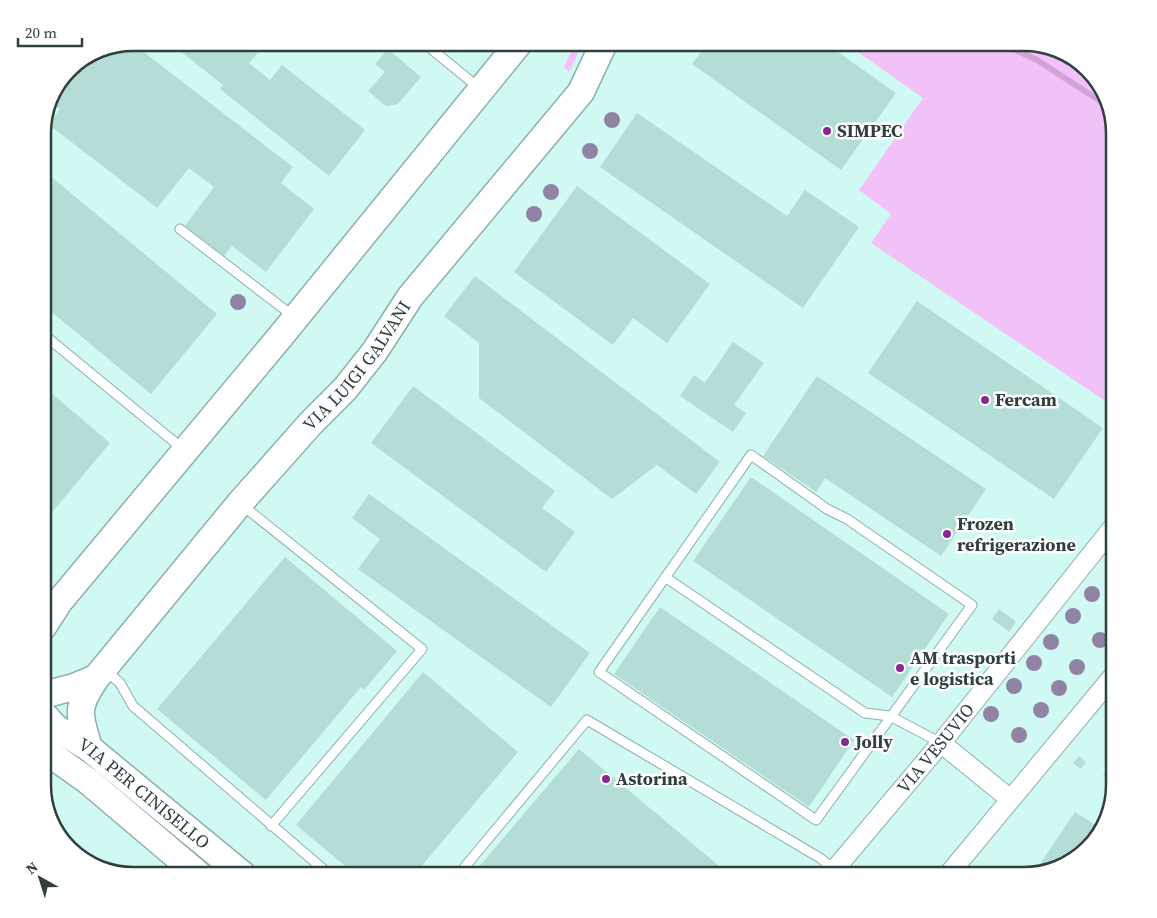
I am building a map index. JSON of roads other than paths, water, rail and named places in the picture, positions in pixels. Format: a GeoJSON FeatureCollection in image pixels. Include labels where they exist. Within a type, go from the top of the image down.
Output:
{"type":"FeatureCollection","features":[{"type":"Feature","properties":{"kind":"main road"},"geometry":{"type":"LineString","coordinates":[[51,614],[512,51]]}},
{"type":"Feature","properties":{"kind":"main road","name":"VIA LUIGI GALVANI"},"geometry":{"type":"LineString","coordinates":[[89,748],[80,718],[80,706],[99,673],[240,503],[311,423],[345,390],[375,351],[410,297],[581,92],[600,51]]}},
{"type":"Feature","properties":{"kind":"main road","name":"VIA LUIGI GALVANI"},"geometry":{"type":"LineString","coordinates":[[51,693],[74,687],[99,673]]}},
{"type":"Feature","properties":{"kind":"main road","name":"VIA PER CINISELLO"},"geometry":{"type":"LineString","coordinates":[[51,723],[56,728],[89,748],[232,867]]}},
{"type":"Feature","properties":{"kind":"main road","name":"VIA PER CINISELLO"},"geometry":{"type":"LineString","coordinates":[[51,740],[88,780],[189,867]]}},
{"type":"Feature","properties":{"kind":"main road","name":"VIA PER CINISELLO"},"geometry":{"type":"LineString","coordinates":[[51,755],[88,780]]}},
{"type":"Feature","properties":{"kind":"street","name":"VIA VESUVIO"},"geometry":{"type":"LineString","coordinates":[[841,867],[1106,536]]}},
{"type":"Feature","properties":{"kind":"street"},"geometry":{"type":"LineString","coordinates":[[955,867],[1106,685]]}},
{"type":"Feature","properties":{"kind":"street"},"geometry":{"type":"LineString","coordinates":[[941,743],[1010,799]]}},
{"type":"Feature","properties":{"kind":"lane"},"geometry":{"type":"LineString","coordinates":[[435,51],[481,90]]}},
{"type":"Feature","properties":{"kind":"lane"},"geometry":{"type":"LineString","coordinates":[[180,230],[295,318]]}},
{"type":"Feature","properties":{"kind":"lane"},"geometry":{"type":"LineString","coordinates":[[51,341],[185,450]]}},
{"type":"Feature","properties":{"kind":"lane"},"geometry":{"type":"LineString","coordinates":[[751,455],[827,509],[848,519],[972,605],[890,716],[816,820],[599,672],[751,455]]}},
{"type":"Feature","properties":{"kind":"lane"},"geometry":{"type":"LineString","coordinates":[[240,503],[422,649],[271,826]]}},
{"type":"Feature","properties":{"kind":"lane"},"geometry":{"type":"LineString","coordinates":[[665,577],[865,713],[890,716],[941,743]]}},
{"type":"Feature","properties":{"kind":"lane"},"geometry":{"type":"LineString","coordinates":[[99,673],[120,683],[133,706],[319,867]]}},
{"type":"Feature","properties":{"kind":"lane"},"geometry":{"type":"LineString","coordinates":[[465,867],[587,720],[820,858],[828,867]]}},
{"type":"Feature","properties":{"kind":"waterway"},"geometry":{"type":"LineString","coordinates":[[1018,51],[1037,60],[1098,100]]}},
{"type":"Feature","properties":{"kind":"place","name":"SIMPEC"},"geometry":{"type":"Point","coordinates":[827,131]}},
{"type":"Feature","properties":{"kind":"place","name":"Fercam"},"geometry":{"type":"Point","coordinates":[985,400]}},
{"type":"Feature","properties":{"kind":"place","name":"Frozen refrigerazione"},"geometry":{"type":"Point","coordinates":[947,534]}},
{"type":"Feature","properties":{"kind":"place","name":"AM trasporti e logistica"},"geometry":{"type":"Point","coordinates":[900,668]}},
{"type":"Feature","properties":{"kind":"place","name":"Jolly"},"geometry":{"type":"Point","coordinates":[845,742]}},
{"type":"Feature","properties":{"kind":"place","name":"Astorina"},"geometry":{"type":"Point","coordinates":[606,779]}}]}
